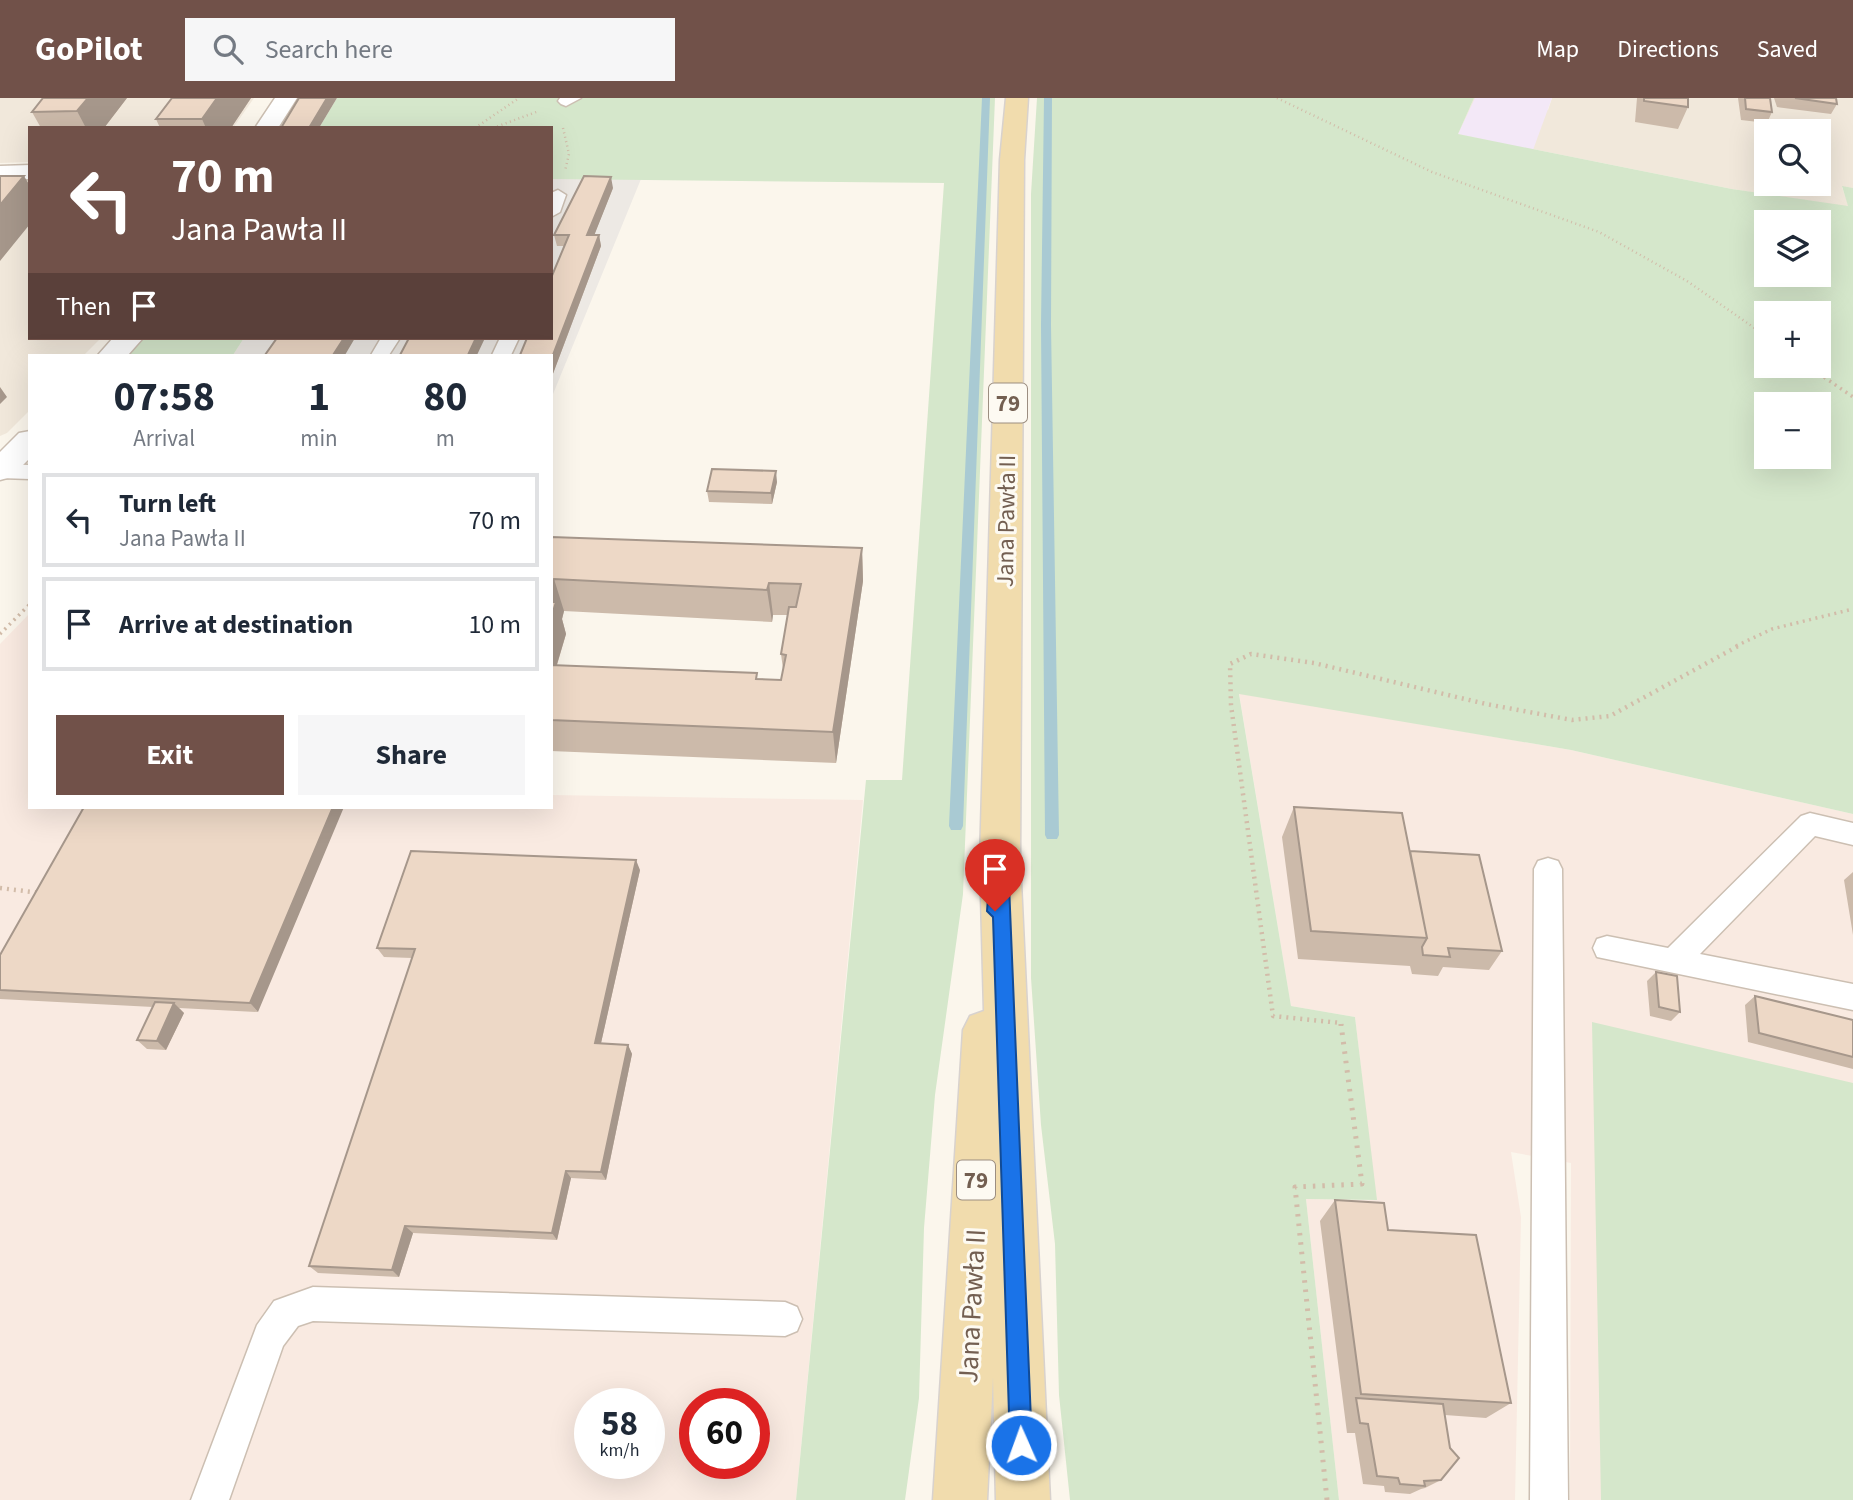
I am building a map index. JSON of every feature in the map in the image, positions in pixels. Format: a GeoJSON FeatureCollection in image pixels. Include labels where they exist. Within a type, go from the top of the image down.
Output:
{"type":"FeatureCollection","features":[{"type":"Feature","properties":{"kind":"main road","name":"Jana Pawła II"},"geometry":{"type":"LineString","coordinates":[[1017,98],[1012,160],[1000,860],[1022,1482]]}},
{"type":"Feature","properties":{"kind":"main road","name":"Jana Pawła II"},"geometry":{"type":"LineString","coordinates":[[960,1500],[975,1233],[978,1113],[1000,860]]}},
{"type":"Feature","properties":{"kind":"street"},"geometry":{"type":"LineString","coordinates":[[267,126],[286,98]]}},
{"type":"Feature","properties":{"kind":"street"},"geometry":{"type":"LineString","coordinates":[[0,173],[28,172]]}},
{"type":"Feature","properties":{"kind":"street"},"geometry":{"type":"LineString","coordinates":[[113,354],[127,340]]}},
{"type":"Feature","properties":{"kind":"street"},"geometry":{"type":"LineString","coordinates":[[0,470],[28,442]]}},
{"type":"Feature","properties":{"kind":"lane"},"geometry":{"type":"LineString","coordinates":[[553,207],[558,195]]}},
{"type":"Feature","properties":{"kind":"lane"},"geometry":{"type":"LineString","coordinates":[[0,470],[28,472]]}},
{"type":"Feature","properties":{"kind":"lane"},"geometry":{"type":"LineString","coordinates":[[1674,961],[1811,824],[1853,834]]}},
{"type":"Feature","properties":{"kind":"lane"},"geometry":{"type":"LineString","coordinates":[[1548,869],[1549,1500]]}},
{"type":"Feature","properties":{"kind":"lane"},"geometry":{"type":"LineString","coordinates":[[1607,947],[1853,997]]}},
{"type":"Feature","properties":{"kind":"lane"},"geometry":{"type":"LineString","coordinates":[[210,1500],[269,1337],[282,1315],[290,1309],[313,1304],[785,1319]]}},
{"type":"Feature","properties":{"kind":"path"},"geometry":{"type":"LineString","coordinates":[[478,126],[519,98]]}},
{"type":"Feature","properties":{"kind":"path"},"geometry":{"type":"LineString","coordinates":[[1277,98],[1432,172],[1599,232],[1687,281],[1754,328]]}},
{"type":"Feature","properties":{"kind":"path"},"geometry":{"type":"LineString","coordinates":[[499,126],[570,100]]}},
{"type":"Feature","properties":{"kind":"path"},"geometry":{"type":"LineString","coordinates":[[558,195],[569,154],[561,110],[570,100]]}},
{"type":"Feature","properties":{"kind":"path"},"geometry":{"type":"LineString","coordinates":[[1825,378],[1853,397]]}},
{"type":"Feature","properties":{"kind":"path"},"geometry":{"type":"LineString","coordinates":[[0,634],[28,606]]}},
{"type":"Feature","properties":{"kind":"path"},"geometry":{"type":"LineString","coordinates":[[1327,1500],[1295,1187],[1362,1184],[1341,1023],[1273,1016],[1231,705],[1230,664],[1251,654],[1314,663],[1486,704],[1572,720],[1609,716],[1716,656],[1772,629],[1853,609]]}},
{"type":"Feature","properties":{"kind":"path"},"geometry":{"type":"LineString","coordinates":[[0,888],[40,893]]}},
{"type":"Feature","properties":{"kind":"shaded area"},"geometry":{"type":"Polygon","coordinates":[[[0,98],[254,98],[234,126],[28,126],[28,162],[0,163],[0,98]]]}},
{"type":"Feature","properties":{"kind":"shaded area"},"geometry":{"type":"Polygon","coordinates":[[[1474,98],[1493,98],[1548,110],[1552,98],[1853,98],[1853,188],[1842,187],[1849,207],[1778,196],[1831,196],[1831,119],[1754,119],[1754,192],[1458,134],[1474,98]]]}},
{"type":"Feature","properties":{"kind":"shaded area"},"geometry":{"type":"Polygon","coordinates":[[[1475,98],[1552,98],[1533,150],[1458,134],[1475,98]]]}},
{"type":"Feature","properties":{"kind":"shaded area"},"geometry":{"type":"Polygon","coordinates":[[[0,179],[28,179],[28,340],[99,340],[85,354],[28,354],[28,412],[7,433],[0,436],[0,179]]]}},
{"type":"Feature","properties":{"kind":"shaded area"},"geometry":{"type":"Polygon","coordinates":[[[553,179],[641,179],[553,394],[553,354],[234,354],[243,340],[553,340],[553,179]]]}},
{"type":"Feature","properties":{"kind":"shaded area"},"geometry":{"type":"Polygon","coordinates":[[[28,615],[28,809],[553,809],[553,795],[863,800],[796,1500],[0,1500],[0,644],[28,615]]]}},
{"type":"Feature","properties":{"kind":"shaded area"},"geometry":{"type":"Polygon","coordinates":[[[1239,693],[1571,750],[1853,814],[1853,1500],[1570,1500],[1571,1163],[1511,1152],[1521,1217],[1515,1500],[1339,1500],[1306,1199],[1376,1200],[1355,1017],[1291,1006],[1239,693]]]}},
{"type":"Feature","properties":{"kind":"green space"},"geometry":{"type":"Polygon","coordinates":[[[337,98],[995,98],[963,894],[935,1095],[924,1228],[919,1398],[905,1500],[796,1500],[866,780],[902,780],[944,183],[553,179],[553,126],[320,126],[337,98]]]}},
{"type":"Feature","properties":{"kind":"green space"},"geometry":{"type":"Polygon","coordinates":[[[1037,98],[1474,98],[1458,134],[1754,192],[1754,196],[1780,196],[1848,206],[1842,186],[1853,188],[1853,814],[1571,750],[1239,694],[1291,1006],[1355,1017],[1377,1200],[1306,1199],[1339,1500],[1070,1500],[1059,1395],[1055,1244],[1041,1125],[1031,978],[1031,194],[1037,98]]]}},
{"type":"Feature","properties":{"kind":"green space"},"geometry":{"type":"Polygon","coordinates":[[[141,340],[243,340],[234,354],[127,354],[141,340]]]}},
{"type":"Feature","properties":{"kind":"green space"},"geometry":{"type":"Polygon","coordinates":[[[1592,1022],[1853,1083],[1853,1500],[1601,1500],[1592,1022]]]}},
{"type":"Feature","properties":{"kind":"building"},"geometry":{"type":"Polygon","coordinates":[[[43,98],[88,98],[77,111],[32,112],[43,98]]]}},
{"type":"Feature","properties":{"kind":"building"},"geometry":{"type":"Polygon","coordinates":[[[172,98],[217,98],[202,119],[156,119],[172,98]]]}},
{"type":"Feature","properties":{"kind":"building"},"geometry":{"type":"Polygon","coordinates":[[[299,98],[327,98],[310,126],[282,126],[299,98]]]}},
{"type":"Feature","properties":{"kind":"building"},"geometry":{"type":"Polygon","coordinates":[[[1644,98],[1688,98],[1688,107],[1644,101],[1644,98]]]}},
{"type":"Feature","properties":{"kind":"building"},"geometry":{"type":"Polygon","coordinates":[[[1745,98],[1770,98],[1772,112],[1746,109],[1745,98]]]}},
{"type":"Feature","properties":{"kind":"building"},"geometry":{"type":"Polygon","coordinates":[[[1795,98],[1836,98],[1837,104],[1795,98]]]}},
{"type":"Feature","properties":{"kind":"building"},"geometry":{"type":"Polygon","coordinates":[[[0,176],[24,176],[0,205],[0,176]]]}},
{"type":"Feature","properties":{"kind":"building"},"geometry":{"type":"Polygon","coordinates":[[[584,176],[611,177],[587,235],[599,235],[553,355],[520,354],[526,340],[553,340],[553,273],[569,235],[554,235],[584,176]]]}},
{"type":"Feature","properties":{"kind":"building"},"geometry":{"type":"Polygon","coordinates":[[[276,340],[343,340],[334,354],[266,354],[276,340]]]}},
{"type":"Feature","properties":{"kind":"building"},"geometry":{"type":"Polygon","coordinates":[[[408,340],[475,340],[468,354],[401,354],[408,340]]]}},
{"type":"Feature","properties":{"kind":"building"},"geometry":{"type":"Polygon","coordinates":[[[712,469],[776,471],[771,493],[707,491],[712,469]]]}},
{"type":"Feature","properties":{"kind":"building"},"geometry":{"type":"Polygon","coordinates":[[[553,537],[862,548],[833,732],[553,720],[553,665],[757,673],[756,679],[781,680],[786,655],[781,654],[789,607],[796,607],[801,584],[769,583],[767,590],[554,579],[553,582],[553,537]]]}},
{"type":"Feature","properties":{"kind":"building"},"geometry":{"type":"Polygon","coordinates":[[[1294,807],[1402,813],[1427,938],[1311,931],[1294,807]]]}},
{"type":"Feature","properties":{"kind":"building"},"geometry":{"type":"Polygon","coordinates":[[[83,809],[332,809],[250,1003],[0,990],[0,955],[83,809]]]}},
{"type":"Feature","properties":{"kind":"building"},"geometry":{"type":"Polygon","coordinates":[[[411,851],[636,860],[595,1043],[628,1045],[601,1172],[566,1171],[552,1233],[405,1226],[392,1270],[309,1266],[415,949],[377,948],[411,851]]]}},
{"type":"Feature","properties":{"kind":"building"},"geometry":{"type":"Polygon","coordinates":[[[1410,851],[1479,855],[1502,951],[1448,948],[1450,957],[1423,955],[1422,947],[1427,938],[1410,851]]]}},
{"type":"Feature","properties":{"kind":"building"},"geometry":{"type":"Polygon","coordinates":[[[1656,972],[1677,976],[1680,1012],[1659,1007],[1656,972]]]}},
{"type":"Feature","properties":{"kind":"building"},"geometry":{"type":"Polygon","coordinates":[[[1755,996],[1853,1020],[1853,1057],[1759,1033],[1755,996]]]}},
{"type":"Feature","properties":{"kind":"building"},"geometry":{"type":"Polygon","coordinates":[[[155,1002],[174,1003],[157,1041],[137,1040],[155,1002]]]}},
{"type":"Feature","properties":{"kind":"building"},"geometry":{"type":"Polygon","coordinates":[[[1335,1200],[1384,1203],[1388,1230],[1476,1235],[1511,1403],[1361,1394],[1335,1200]]]}},
{"type":"Feature","properties":{"kind":"building"},"geometry":{"type":"Polygon","coordinates":[[[1356,1398],[1443,1404],[1450,1448],[1459,1458],[1441,1480],[1424,1481],[1425,1486],[1400,1484],[1398,1478],[1377,1476],[1368,1424],[1360,1423],[1356,1398]]]}},
{"type":"Feature","properties":{"kind":"waterway"},"geometry":{"type":"LineString","coordinates":[[956,826],[986,98]]}},
{"type":"Feature","properties":{"kind":"waterway"},"geometry":{"type":"LineString","coordinates":[[1048,98],[1046,325],[1052,835]]}},
{"type":"Feature","properties":{"kind":"route"},"geometry":{"type":"LineString","coordinates":[[995,911],[1000,860],[1021,1445]]}}]}
